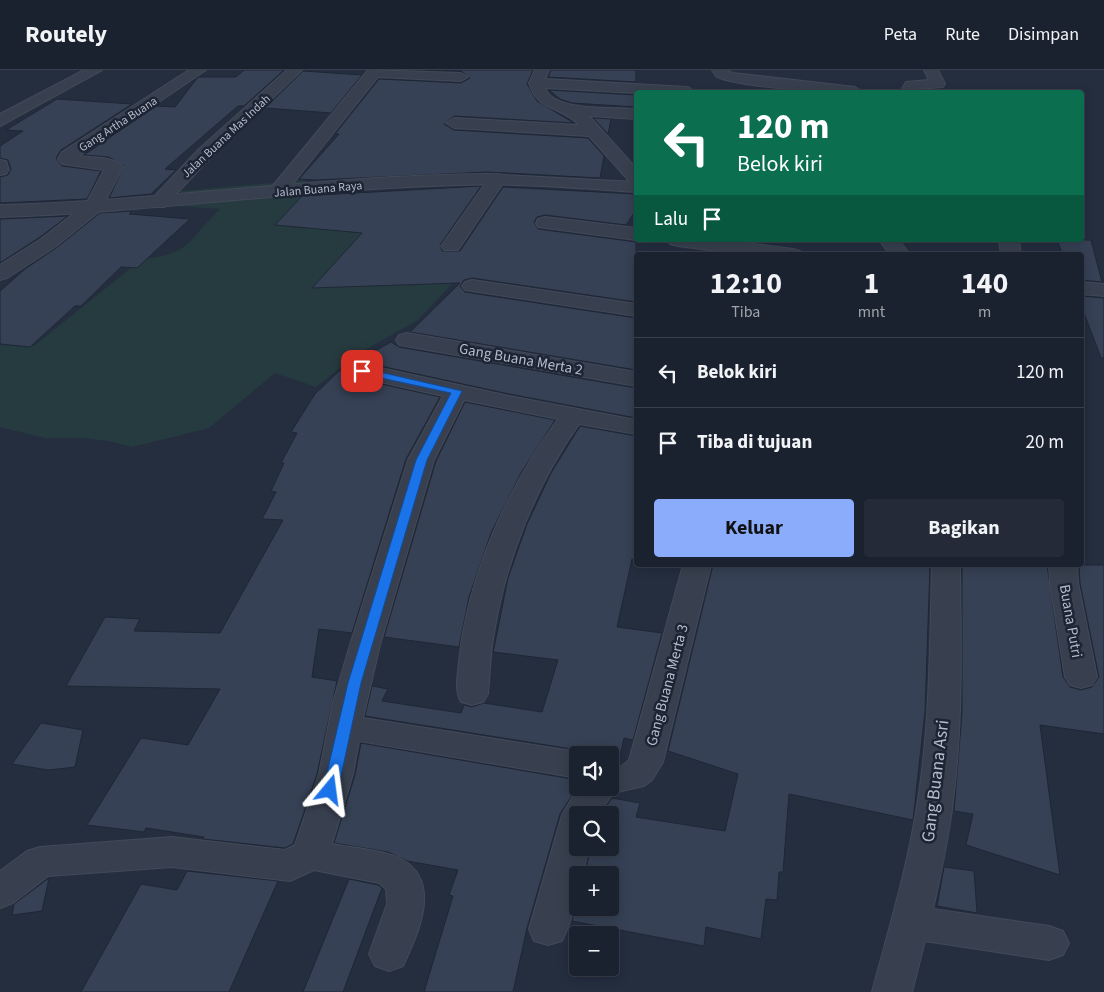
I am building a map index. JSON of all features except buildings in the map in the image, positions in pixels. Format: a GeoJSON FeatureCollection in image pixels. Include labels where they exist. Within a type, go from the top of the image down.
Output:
{"type":"FeatureCollection","features":[{"type":"Feature","properties":{"kind":"street"},"geometry":{"type":"LineString","coordinates":[[0,122],[47,94],[95,70]]}},
{"type":"Feature","properties":{"kind":"street","name":"Gang Artha Buana"},"geometry":{"type":"LineString","coordinates":[[94,207],[114,168],[66,159],[199,70]]}},
{"type":"Feature","properties":{"kind":"street","name":"Jalan Buana Mas Indah"},"geometry":{"type":"LineString","coordinates":[[158,203],[204,154],[295,70]]}},
{"type":"Feature","properties":{"kind":"street"},"geometry":{"type":"LineString","coordinates":[[719,70],[722,74],[732,77],[839,90]]}},
{"type":"Feature","properties":{"kind":"street"},"geometry":{"type":"LineString","coordinates":[[908,90],[911,85],[938,84],[931,70]]}},
{"type":"Feature","properties":{"kind":"street"},"geometry":{"type":"LineString","coordinates":[[277,192],[375,71],[461,77]]}},
{"type":"Feature","properties":{"kind":"street"},"geometry":{"type":"LineString","coordinates":[[846,76],[855,90]]}},
{"type":"Feature","properties":{"kind":"street"},"geometry":{"type":"LineString","coordinates":[[634,114],[606,111],[576,112],[554,104],[540,95],[539,77],[668,90]]}},
{"type":"Feature","properties":{"kind":"street"},"geometry":{"type":"LineString","coordinates":[[576,112],[634,176]]}},
{"type":"Feature","properties":{"kind":"street"},"geometry":{"type":"LineString","coordinates":[[454,123],[593,131]]}},
{"type":"Feature","properties":{"kind":"street"},"geometry":{"type":"LineString","coordinates":[[0,165],[0,170]]}},
{"type":"Feature","properties":{"kind":"street"},"geometry":{"type":"LineString","coordinates":[[451,246],[497,179]]}},
{"type":"Feature","properties":{"kind":"street","name":"Jalan Buana Raya"},"geometry":{"type":"LineString","coordinates":[[0,211],[158,203],[428,180],[551,180],[634,187]]}},
{"type":"Feature","properties":{"kind":"street"},"geometry":{"type":"LineString","coordinates":[[0,274],[48,243],[94,207]]}},
{"type":"Feature","properties":{"kind":"street"},"geometry":{"type":"LineString","coordinates":[[545,223],[634,234]]}},
{"type":"Feature","properties":{"kind":"street"},"geometry":{"type":"LineString","coordinates":[[692,242],[770,252]]}},
{"type":"Feature","properties":{"kind":"street"},"geometry":{"type":"LineString","coordinates":[[472,286],[634,310]]}},
{"type":"Feature","properties":{"kind":"street"},"geometry":{"type":"LineString","coordinates":[[1084,288],[1104,290]]}},
{"type":"Feature","properties":{"kind":"street","name":"Gang Buana Merta 2"},"geometry":{"type":"LineString","coordinates":[[406,340],[634,379]]}},
{"type":"Feature","properties":{"kind":"street"},"geometry":{"type":"LineString","coordinates":[[362,371],[634,427]]}},
{"type":"Feature","properties":{"kind":"street"},"geometry":{"type":"LineString","coordinates":[[0,892],[40,862],[172,852],[290,866],[310,854],[336,774],[344,727],[365,645],[421,460],[457,391]]}},
{"type":"Feature","properties":{"kind":"street"},"geometry":{"type":"LineString","coordinates":[[472,694],[480,622],[502,552],[524,493],[560,431],[574,414]]}},
{"type":"Feature","properties":{"kind":"street","name":"Gang Buana Merta 3"},"geometry":{"type":"LineString","coordinates":[[619,778],[641,772],[646,762],[696,567]]}},
{"type":"Feature","properties":{"kind":"street","name":"Gang Buana Asri"},"geometry":{"type":"LineString","coordinates":[[892,992],[926,857],[936,800],[944,715],[946,567]]}},
{"type":"Feature","properties":{"kind":"street","name":"Buana Putri"},"geometry":{"type":"LineString","coordinates":[[1063,567],[1064,583],[1080,677]]}},
{"type":"Feature","properties":{"kind":"street"},"geometry":{"type":"LineString","coordinates":[[344,727],[569,764]]}},
{"type":"Feature","properties":{"kind":"street"},"geometry":{"type":"LineString","coordinates":[[310,854],[389,870],[405,883],[406,904],[388,954]]}},
{"type":"Feature","properties":{"kind":"street"},"geometry":{"type":"LineString","coordinates":[[548,929],[569,854]]}},
{"type":"Feature","properties":{"kind":"street"},"geometry":{"type":"LineString","coordinates":[[909,922],[1049,943]]}},
{"type":"Feature","properties":{"kind":"green space"},"geometry":{"type":"Polygon","coordinates":[[[305,180],[309,194],[290,211],[357,227],[465,270],[418,320],[358,354],[316,387],[275,373],[209,428],[132,447],[108,441],[82,438],[45,438],[0,427],[0,344],[34,346],[142,259],[159,257],[181,249],[195,237],[220,209],[175,206],[181,191],[305,180]]]}},
{"type":"Feature","properties":{"kind":"route"},"geometry":{"type":"LineString","coordinates":[[330,790],[336,774],[344,728],[365,645],[421,460],[457,391],[362,371]]}}]}
